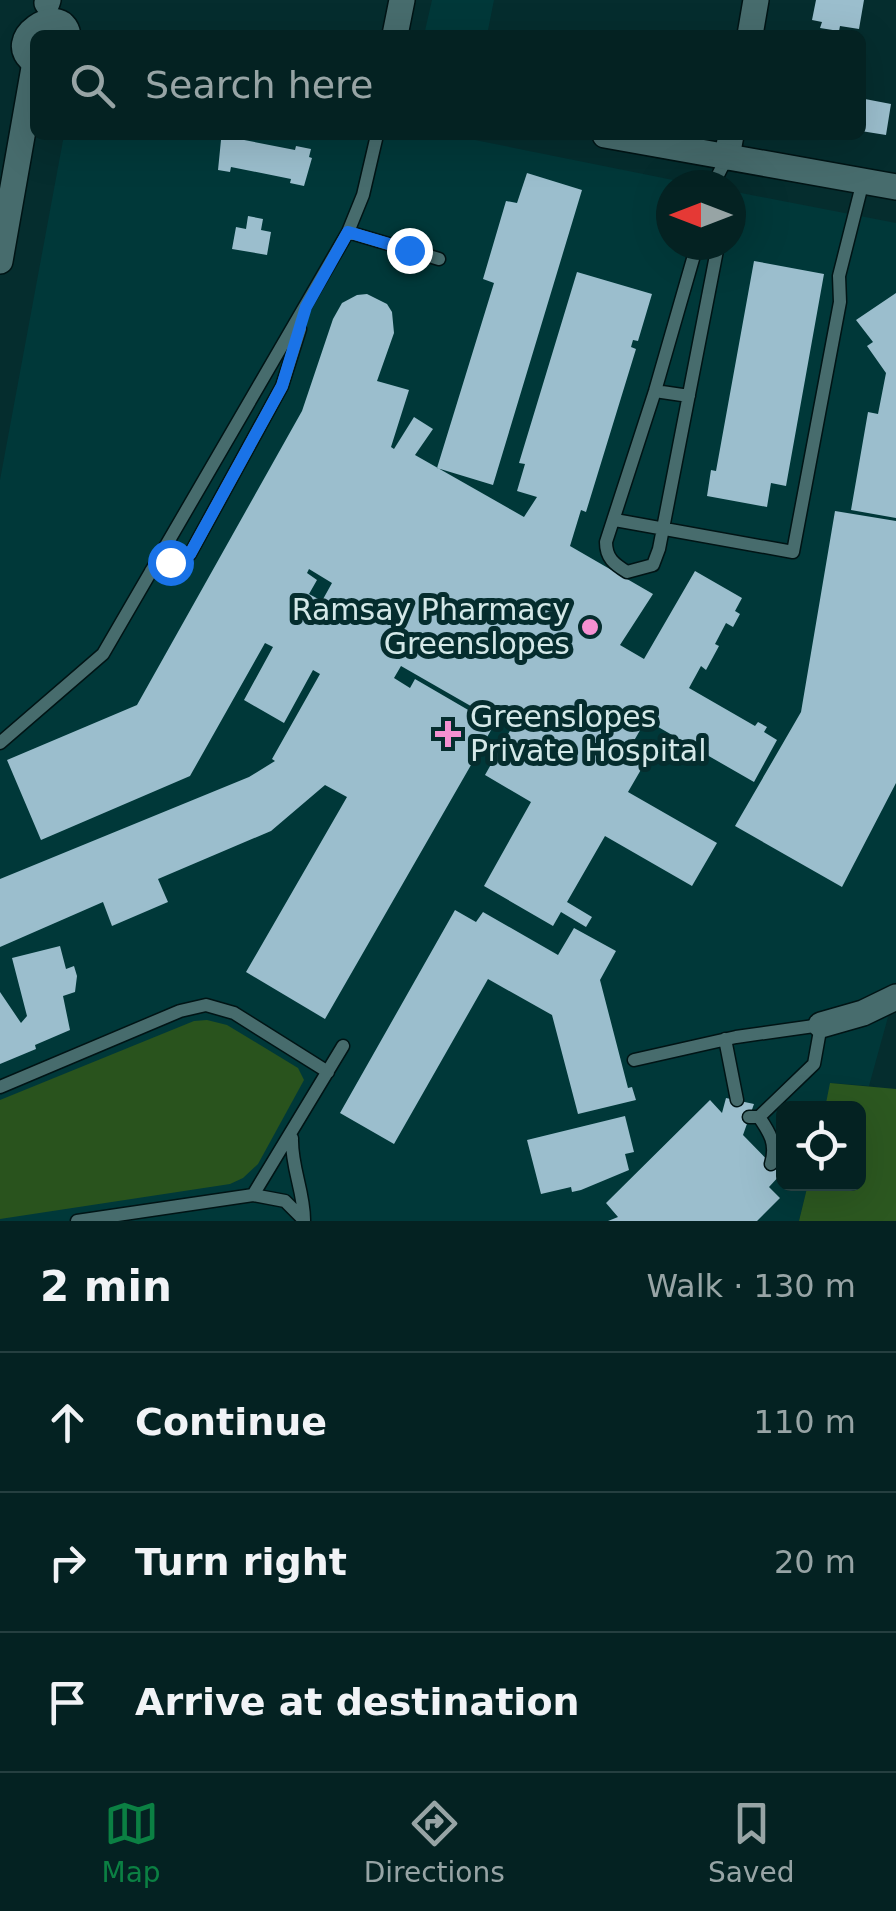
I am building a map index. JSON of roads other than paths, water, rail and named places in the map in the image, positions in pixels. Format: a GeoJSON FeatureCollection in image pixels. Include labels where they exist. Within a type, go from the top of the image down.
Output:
{"type":"FeatureCollection","features":[{"type":"Feature","properties":{"kind":"street"},"geometry":{"type":"LineString","coordinates":[[397,30],[402,0]]}},
{"type":"Feature","properties":{"kind":"street"},"geometry":{"type":"LineString","coordinates":[[751,30],[756,0]]}},
{"type":"Feature","properties":{"kind":"street"},"geometry":{"type":"LineString","coordinates":[[30,60],[11,46],[8,26],[12,16],[27,4],[48,2],[63,16],[67,30]]}},
{"type":"Feature","properties":{"kind":"street"},"geometry":{"type":"LineString","coordinates":[[0,261],[30,90]]}},
{"type":"Feature","properties":{"kind":"street"},"geometry":{"type":"LineString","coordinates":[[662,140],[729,146],[896,187]]}},
{"type":"Feature","properties":{"kind":"street"},"geometry":{"type":"LineString","coordinates":[[821,1025],[879,1008],[896,997]]}},
{"type":"Feature","properties":{"kind":"lane"},"geometry":{"type":"LineString","coordinates":[[0,743],[103,654],[348,232],[376,140]]}},
{"type":"Feature","properties":{"kind":"lane"},"geometry":{"type":"LineString","coordinates":[[719,170],[729,146]]}},
{"type":"Feature","properties":{"kind":"lane"},"geometry":{"type":"LineString","coordinates":[[615,520],[793,552],[840,302],[839,276],[862,181]]}},
{"type":"Feature","properties":{"kind":"lane"},"geometry":{"type":"LineString","coordinates":[[348,232],[439,259]]}},
{"type":"Feature","properties":{"kind":"lane"},"geometry":{"type":"LineString","coordinates":[[693,260],[606,542],[606,553],[627,572],[653,565],[663,530],[715,260]]}},
{"type":"Feature","properties":{"kind":"lane"},"geometry":{"type":"LineString","coordinates":[[151,571],[190,554],[282,386],[306,307]]}},
{"type":"Feature","properties":{"kind":"lane"},"geometry":{"type":"LineString","coordinates":[[655,390],[689,396]]}},
{"type":"Feature","properties":{"kind":"lane"},"geometry":{"type":"LineString","coordinates":[[0,1087],[180,1012],[206,1005],[234,1013],[328,1072]]}},
{"type":"Feature","properties":{"kind":"lane"},"geometry":{"type":"LineString","coordinates":[[634,1060],[725,1039],[821,1025],[814,1064],[754,1117],[772,1137],[771,1164]]}},
{"type":"Feature","properties":{"kind":"lane"},"geometry":{"type":"LineString","coordinates":[[725,1039],[737,1100]]}},
{"type":"Feature","properties":{"kind":"lane"},"geometry":{"type":"LineString","coordinates":[[253,1196],[343,1046]]}},
{"type":"Feature","properties":{"kind":"lane"},"geometry":{"type":"LineString","coordinates":[[77,1221],[253,1196],[285,1201],[304,1220],[304,1197],[291,1156],[292,1135]]}},
{"type":"Feature","properties":{"kind":"place","name":"Ramsay Pharmacy Greenslopes"},"geometry":{"type":"Point","coordinates":[590,627]}},
{"type":"Feature","properties":{"kind":"place","name":"Greenslopes Private Hospital"},"geometry":{"type":"Point","coordinates":[448,734]}}]}
